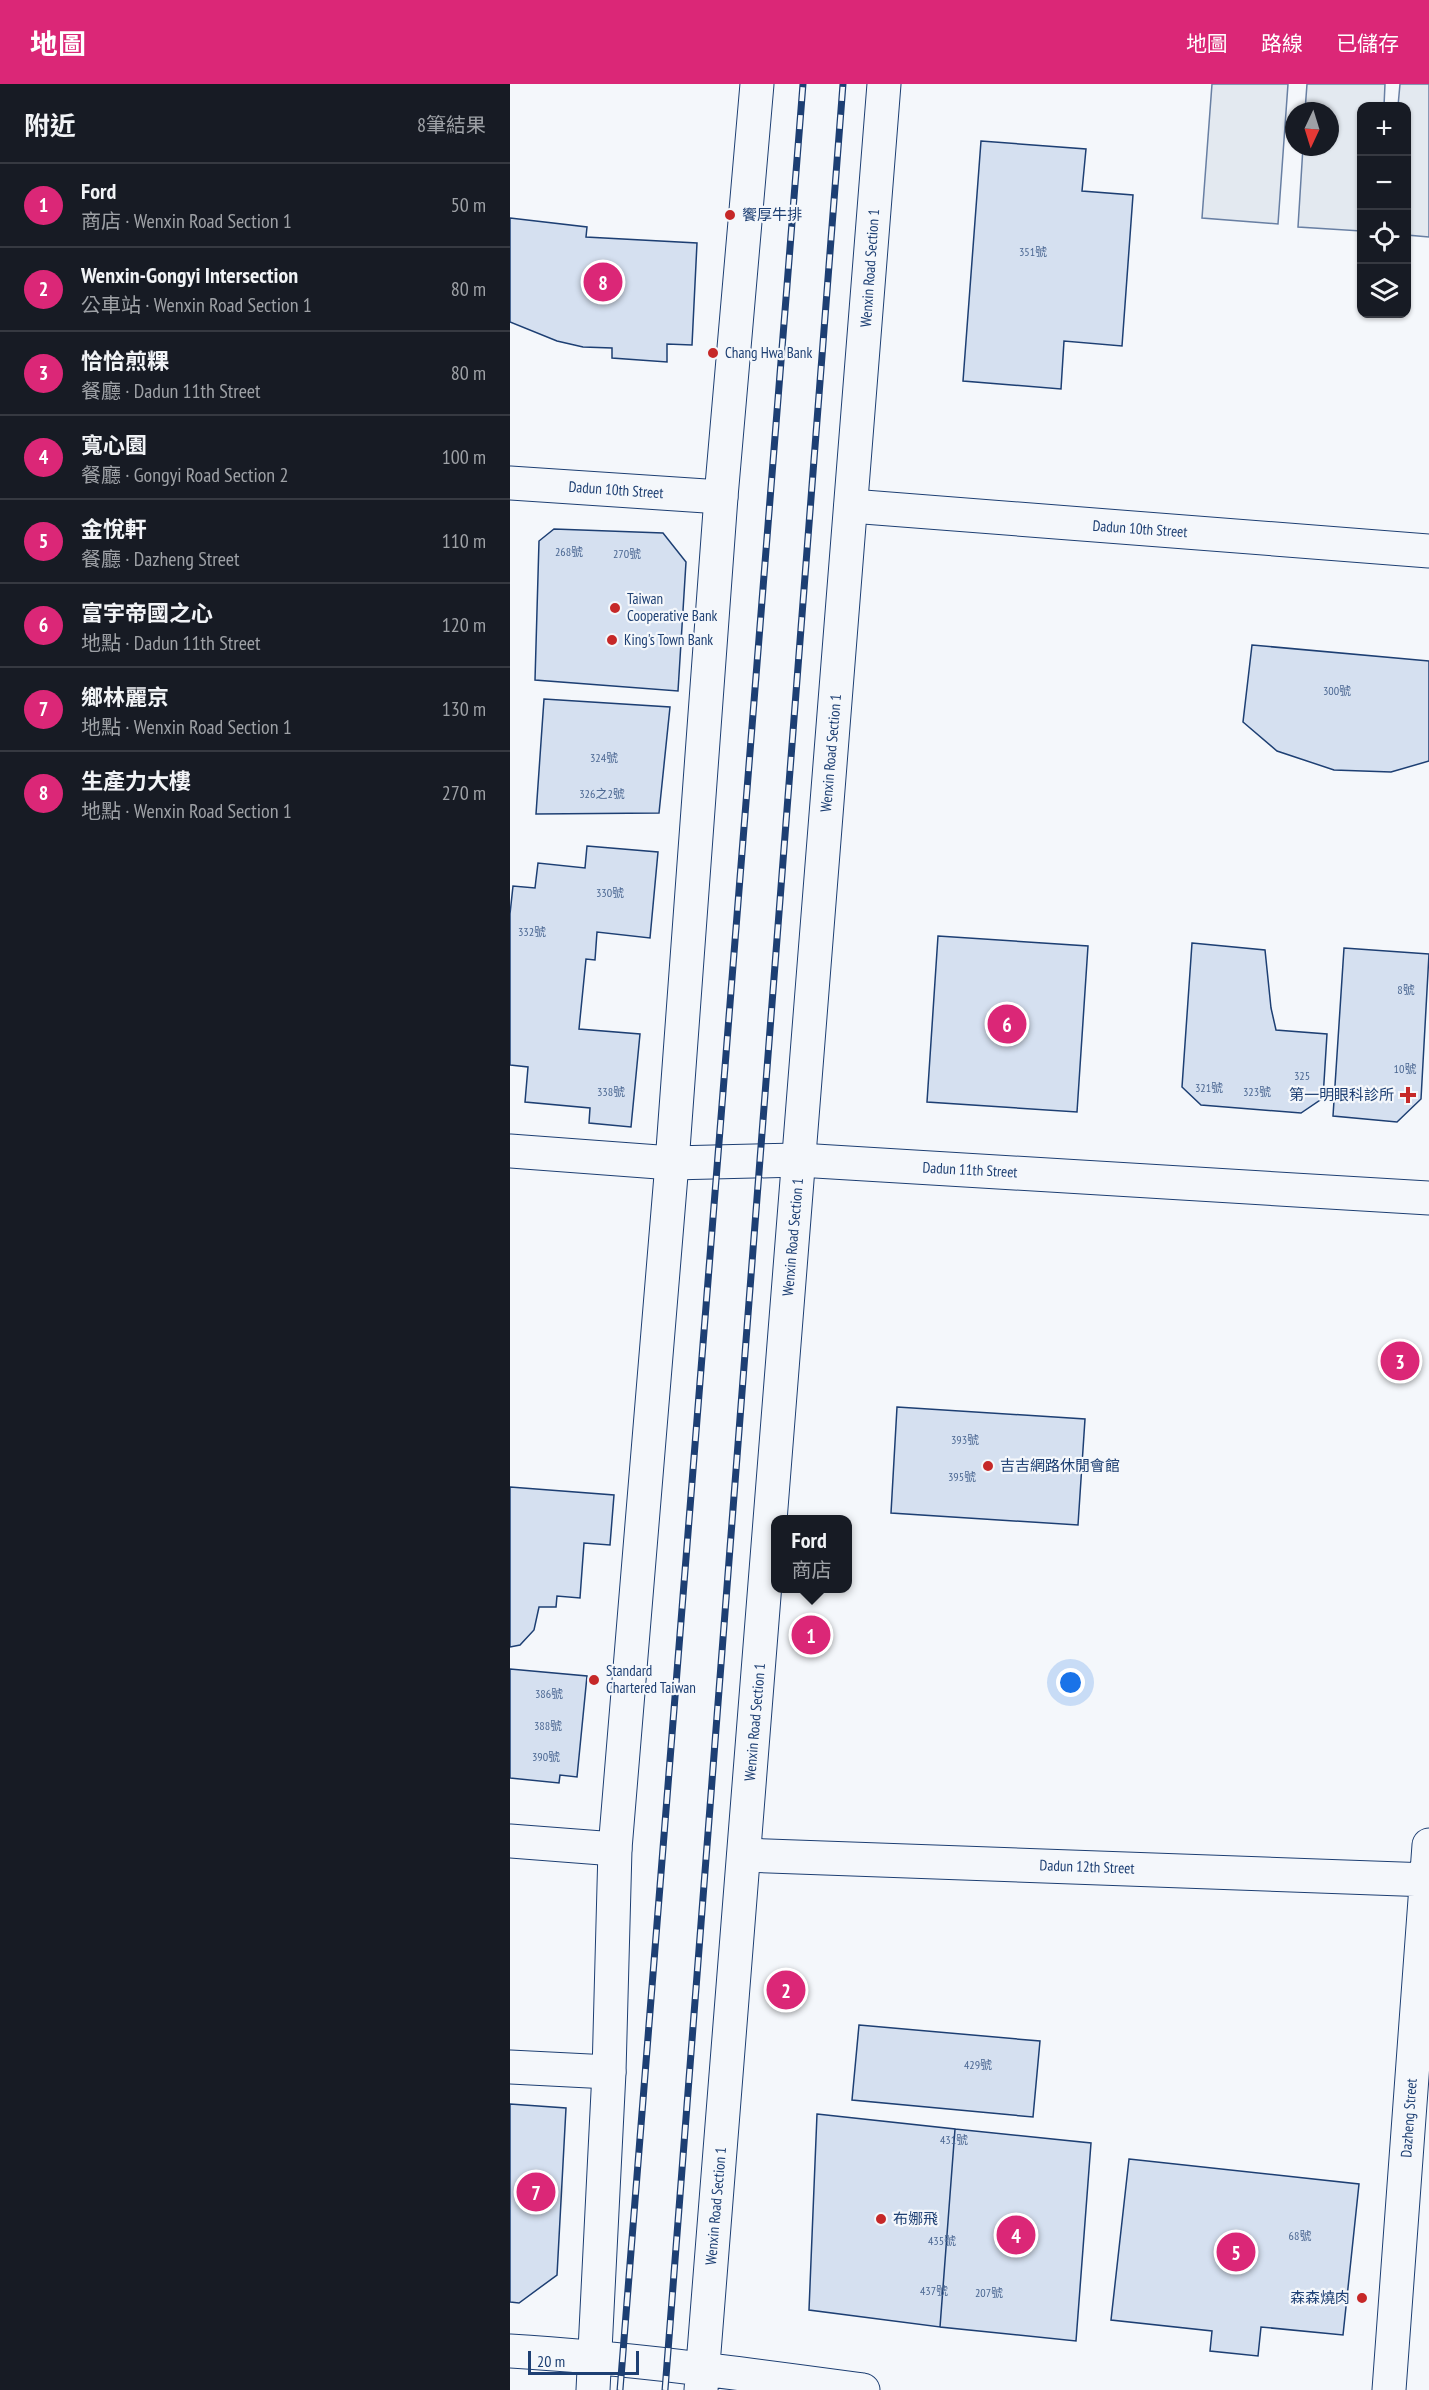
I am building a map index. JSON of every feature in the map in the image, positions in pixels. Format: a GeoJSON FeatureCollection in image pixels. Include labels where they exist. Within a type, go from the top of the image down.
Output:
{"type":"FeatureCollection","features":[{"type":"Feature","properties":{"kind":"main road"},"geometry":{"type":"LineString","coordinates":[[593,2390],[609,2072],[615,1849],[672,1163],[721,497],[757,84]]}},
{"type":"Feature","properties":{"kind":"main road","name":"Wenxin Road Section 1"},"geometry":{"type":"LineString","coordinates":[[702,2379],[884,84]]}},
{"type":"Feature","properties":{"kind":"main road","name":"Dadun 10th Street"},"geometry":{"type":"LineString","coordinates":[[510,483],[721,497]]}},
{"type":"Feature","properties":{"kind":"main road","name":"Dadun 10th Street"},"geometry":{"type":"LineString","coordinates":[[851,506],[1429,551]]}},
{"type":"Feature","properties":{"kind":"main road","name":"Dadun 11th Street"},"geometry":{"type":"LineString","coordinates":[[510,1151],[672,1163],[799,1160],[1429,1198]]}},
{"type":"Feature","properties":{"kind":"main road"},"geometry":{"type":"LineString","coordinates":[[510,1841],[615,1849]]}},
{"type":"Feature","properties":{"kind":"main road","name":"Dazheng Street"},"geometry":{"type":"LineString","coordinates":[[1389,2390],[1429,1845]]}},
{"type":"Feature","properties":{"kind":"main road","name":"Dadun 12th Street"},"geometry":{"type":"LineString","coordinates":[[744,1855],[1428,1880]]}},
{"type":"Feature","properties":{"kind":"main road"},"geometry":{"type":"LineString","coordinates":[[510,2067],[609,2072]]}},
{"type":"Feature","properties":{"kind":"main road"},"geometry":{"type":"LineString","coordinates":[[510,2351],[596,2356],[702,2379],[863,2390]]}},
{"type":"Feature","properties":{"kind":"shaded area"},"geometry":{"type":"Polygon","coordinates":[[[1212,84],[1288,84],[1278,224],[1202,218],[1212,84]]]}},
{"type":"Feature","properties":{"kind":"shaded area"},"geometry":{"type":"Polygon","coordinates":[[[1307,84],[1385,84],[1384,102],[1357,102],[1357,231],[1298,227],[1302,156],[1339,156],[1339,102],[1306,102],[1307,84]]]}},
{"type":"Feature","properties":{"kind":"shaded area"},"geometry":{"type":"Polygon","coordinates":[[[1400,84],[1429,84],[1429,237],[1411,235],[1411,102],[1398,102],[1400,84]]]}},
{"type":"Feature","properties":{"kind":"building"},"geometry":{"type":"Polygon","coordinates":[[[981,141],[1086,149],[1082,191],[1133,195],[1122,346],[1064,341],[1061,389],[963,381],[981,141]]]}},
{"type":"Feature","properties":{"kind":"building"},"geometry":{"type":"Polygon","coordinates":[[[510,218],[587,227],[586,237],[697,243],[692,345],[667,344],[667,362],[612,358],[612,348],[583,347],[557,341],[510,322],[510,218]]]}},
{"type":"Feature","properties":{"kind":"building"},"geometry":{"type":"Polygon","coordinates":[[[554,529],[663,533],[686,562],[678,691],[535,680],[539,541],[554,529]]]}},
{"type":"Feature","properties":{"kind":"building"},"geometry":{"type":"Polygon","coordinates":[[[1252,645],[1429,661],[1429,761],[1391,772],[1334,770],[1277,751],[1243,722],[1252,645]]]}},
{"type":"Feature","properties":{"kind":"building"},"geometry":{"type":"Polygon","coordinates":[[[544,699],[670,707],[659,813],[536,814],[544,699]]]}},
{"type":"Feature","properties":{"kind":"building"},"geometry":{"type":"Polygon","coordinates":[[[587,846],[658,852],[650,938],[597,932],[595,960],[586,959],[579,1029],[640,1034],[631,1127],[589,1123],[590,1108],[525,1102],[528,1067],[510,1065],[510,914],[513,886],[535,888],[538,863],[585,868],[587,846]]]}},
{"type":"Feature","properties":{"kind":"building"},"geometry":{"type":"Polygon","coordinates":[[[938,936],[1088,946],[1077,1112],[927,1102],[938,936]]]}},
{"type":"Feature","properties":{"kind":"building"},"geometry":{"type":"Polygon","coordinates":[[[1192,943],[1265,950],[1271,1008],[1276,1030],[1327,1034],[1323,1098],[1301,1113],[1201,1105],[1182,1087],[1192,943]]]}},
{"type":"Feature","properties":{"kind":"building"},"geometry":{"type":"Polygon","coordinates":[[[1344,948],[1429,954],[1421,1099],[1397,1122],[1333,1116],[1344,948]]]}},
{"type":"Feature","properties":{"kind":"building","name":"吉吉網路休閒會館"},"geometry":{"type":"Polygon","coordinates":[[[897,1407],[1085,1419],[1078,1525],[891,1513],[897,1407]]]}},
{"type":"Feature","properties":{"kind":"building"},"geometry":{"type":"Polygon","coordinates":[[[510,1487],[614,1495],[610,1545],[584,1543],[580,1598],[557,1596],[556,1607],[539,1607],[534,1630],[520,1645],[510,1647],[510,1487]]]}},
{"type":"Feature","properties":{"kind":"building"},"geometry":{"type":"Polygon","coordinates":[[[510,1669],[587,1676],[577,1777],[560,1775],[559,1783],[510,1778],[510,1669]]]}},
{"type":"Feature","properties":{"kind":"building"},"geometry":{"type":"Polygon","coordinates":[[[859,2025],[1040,2041],[1033,2117],[852,2100],[859,2025]]]}},
{"type":"Feature","properties":{"kind":"building"},"geometry":{"type":"Polygon","coordinates":[[[510,2104],[566,2108],[557,2275],[519,2303],[510,2302],[510,2104]]]}},
{"type":"Feature","properties":{"kind":"building","name":"布娜飛"},"geometry":{"type":"Polygon","coordinates":[[[817,2114],[955,2129],[940,2327],[809,2310],[817,2114]]]}},
{"type":"Feature","properties":{"kind":"building"},"geometry":{"type":"Polygon","coordinates":[[[955,2129],[1091,2143],[1076,2341],[940,2327],[955,2129]]]}},
{"type":"Feature","properties":{"kind":"building"},"geometry":{"type":"Polygon","coordinates":[[[1129,2159],[1359,2184],[1343,2335],[1261,2327],[1258,2356],[1210,2351],[1212,2331],[1111,2320],[1129,2159]]]}},
{"type":"Feature","properties":{"kind":"railway"},"geometry":{"type":"LineString","coordinates":[[620,2390],[803,84]]}},
{"type":"Feature","properties":{"kind":"railway"},"geometry":{"type":"LineString","coordinates":[[665,2390],[843,84]]}},
{"type":"Feature","properties":{"kind":"place","name":"饗厚牛排"},"geometry":{"type":"Point","coordinates":[730,215]}},
{"type":"Feature","properties":{"kind":"place","name":"生產力大樓"},"geometry":{"type":"Point","coordinates":[603,282]}},
{"type":"Feature","properties":{"kind":"place","name":"Chang Hwa Bank"},"geometry":{"type":"Point","coordinates":[713,353]}},
{"type":"Feature","properties":{"kind":"place","name":"Taiwan Cooperative Bank"},"geometry":{"type":"Point","coordinates":[615,608]}},
{"type":"Feature","properties":{"kind":"place","name":"King's Town Bank"},"geometry":{"type":"Point","coordinates":[612,640]}},
{"type":"Feature","properties":{"kind":"place","name":"富宇帝國之心"},"geometry":{"type":"Point","coordinates":[1007,1024]}},
{"type":"Feature","properties":{"kind":"place","name":"第一明眼科診所"},"geometry":{"type":"Point","coordinates":[1408,1095]}},
{"type":"Feature","properties":{"kind":"place","name":"恰恰煎粿"},"geometry":{"type":"Point","coordinates":[1400,1361]}},
{"type":"Feature","properties":{"kind":"place","name":"吉吉網路休閒會館"},"geometry":{"type":"Point","coordinates":[988,1466]}},
{"type":"Feature","properties":{"kind":"place","name":"Ford"},"geometry":{"type":"Point","coordinates":[811,1635]}},
{"type":"Feature","properties":{"kind":"place","name":"Standard Chartered Taiwan"},"geometry":{"type":"Point","coordinates":[594,1680]}},
{"type":"Feature","properties":{"kind":"place","name":"Wenxin-Gongyi Intersection"},"geometry":{"type":"Point","coordinates":[786,1990]}},
{"type":"Feature","properties":{"kind":"place","name":"鄉林麗京"},"geometry":{"type":"Point","coordinates":[536,2192]}},
{"type":"Feature","properties":{"kind":"place","name":"布娜飛"},"geometry":{"type":"Point","coordinates":[881,2219]}},
{"type":"Feature","properties":{"kind":"place","name":"寬心園"},"geometry":{"type":"Point","coordinates":[1016,2235]}},
{"type":"Feature","properties":{"kind":"place","name":"金悅軒"},"geometry":{"type":"Point","coordinates":[1236,2252]}},
{"type":"Feature","properties":{"kind":"place","name":"森森燒肉"},"geometry":{"type":"Point","coordinates":[1362,2298]}}]}
